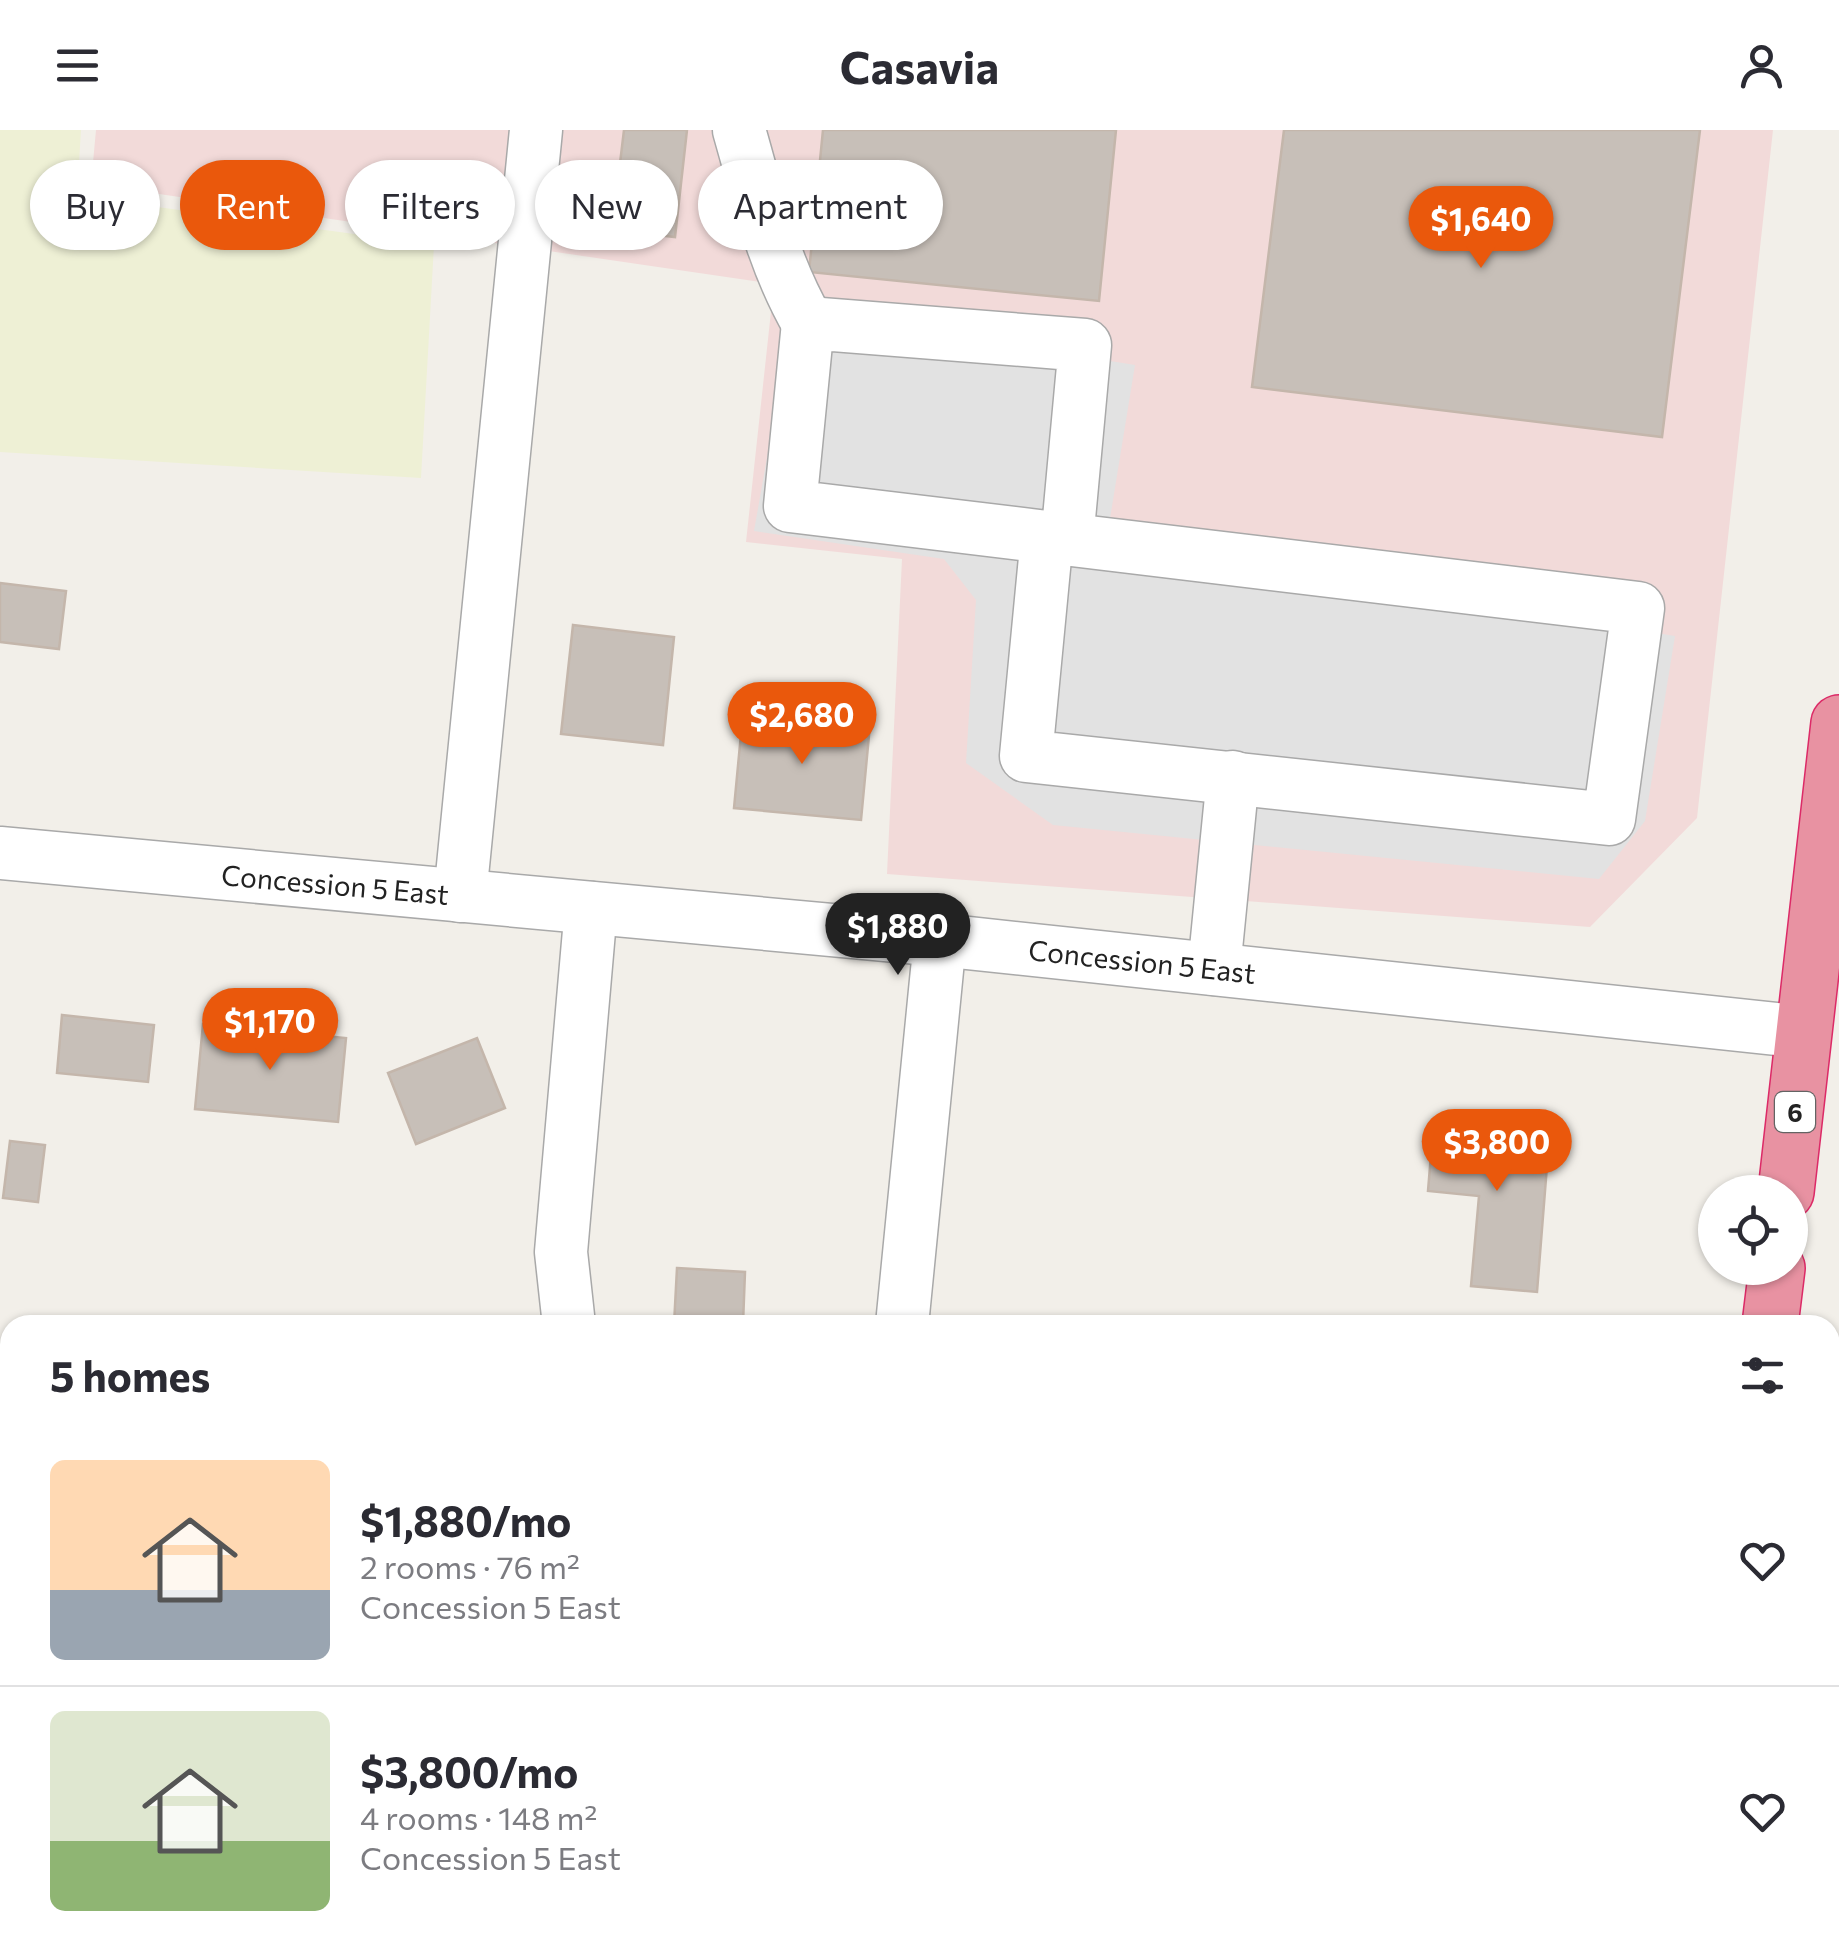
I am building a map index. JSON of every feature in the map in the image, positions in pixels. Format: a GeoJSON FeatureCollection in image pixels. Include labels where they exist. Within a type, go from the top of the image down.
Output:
{"type":"FeatureCollection","features":[{"type":"Feature","properties":{"kind":"highway","name":"6"},"geometry":{"type":"LineString","coordinates":[[1788,1175],[1839,723]]}},
{"type":"Feature","properties":{"kind":"highway"},"geometry":{"type":"LineString","coordinates":[[1771,1315],[1775,1285]]}},
{"type":"Feature","properties":{"kind":"street"},"geometry":{"type":"LineString","coordinates":[[460,896],[536,130]]}},
{"type":"Feature","properties":{"kind":"street"},"geometry":{"type":"LineString","coordinates":[[740,130],[779,264],[808,323],[790,506],[1057,538],[1344,573],[1638,608],[1609,819],[1026,756],[1057,538],[1085,345],[808,323]]}},
{"type":"Feature","properties":{"kind":"street"},"geometry":{"type":"LineString","coordinates":[[1214,969],[1234,777]]}},
{"type":"Feature","properties":{"kind":"street","name":"Concession 5 East"},"geometry":{"type":"LineString","coordinates":[[0,853],[940,940],[1804,1032]]}},
{"type":"Feature","properties":{"kind":"street"},"geometry":{"type":"LineString","coordinates":[[568,1315],[560,1252],[591,908]]}},
{"type":"Feature","properties":{"kind":"street"},"geometry":{"type":"LineString","coordinates":[[903,1315],[940,940]]}},
{"type":"Feature","properties":{"kind":"shaded area"},"geometry":{"type":"Polygon","coordinates":[[[96,130],[1773,130],[1697,818],[1590,927],[887,874],[902,559],[746,542],[774,284],[542,250],[678,250],[678,160],[535,160],[535,249],[515,246],[515,160],[345,160],[345,221],[325,218],[325,160],[180,160],[180,197],[160,194],[160,160],[93,160],[96,130]]]}},
{"type":"Feature","properties":{"kind":"shaded area"},"geometry":{"type":"Polygon","coordinates":[[[793,310],[1135,365],[1106,543],[1675,636],[1645,821],[1599,879],[1053,825],[966,763],[976,600],[944,559],[754,531],[793,310]]]}},
{"type":"Feature","properties":{"kind":"green space"},"geometry":{"type":"Polygon","coordinates":[[[0,130],[81,130],[79,160],[30,160],[30,250],[160,250],[160,207],[180,210],[180,250],[325,250],[325,230],[345,233],[345,250],[434,250],[421,478],[0,452],[0,130]]]}},
{"type":"Feature","properties":{"kind":"building"},"geometry":{"type":"Polygon","coordinates":[[[624,130],[687,130],[678,210],[678,160],[620,160],[624,130]]]}},
{"type":"Feature","properties":{"kind":"building"},"geometry":{"type":"Polygon","coordinates":[[[823,130],[1116,130],[1099,301],[809,272],[811,250],[943,250],[943,160],[820,160],[823,130]]]}},
{"type":"Feature","properties":{"kind":"building"},"geometry":{"type":"Polygon","coordinates":[[[1284,130],[1700,130],[1662,437],[1252,387],[1284,130]]]}},
{"type":"Feature","properties":{"kind":"building"},"geometry":{"type":"Polygon","coordinates":[[[0,583],[66,591],[59,649],[0,642],[0,583]]]}},
{"type":"Feature","properties":{"kind":"building"},"geometry":{"type":"Polygon","coordinates":[[[573,625],[674,637],[663,745],[561,734],[573,625]]]}},
{"type":"Feature","properties":{"kind":"building"},"geometry":{"type":"Polygon","coordinates":[[[743,713],[870,725],[861,820],[734,808],[743,713]]]}},
{"type":"Feature","properties":{"kind":"building"},"geometry":{"type":"Polygon","coordinates":[[[62,1015],[154,1025],[148,1082],[57,1073],[62,1015]]]}},
{"type":"Feature","properties":{"kind":"building"},"geometry":{"type":"Polygon","coordinates":[[[203,1024],[346,1038],[338,1122],[195,1109],[203,1024]]]}},
{"type":"Feature","properties":{"kind":"building"},"geometry":{"type":"Polygon","coordinates":[[[477,1038],[505,1108],[416,1144],[388,1073],[477,1038]]]}},
{"type":"Feature","properties":{"kind":"building"},"geometry":{"type":"Polygon","coordinates":[[[1434,1118],[1550,1128],[1537,1292],[1471,1286],[1479,1196],[1428,1191],[1434,1118]]]}},
{"type":"Feature","properties":{"kind":"building"},"geometry":{"type":"Polygon","coordinates":[[[10,1141],[45,1145],[38,1202],[3,1198],[10,1141]]]}},
{"type":"Feature","properties":{"kind":"building"},"geometry":{"type":"Polygon","coordinates":[[[677,1268],[745,1272],[743,1315],[675,1315],[677,1268]]]}}]}
